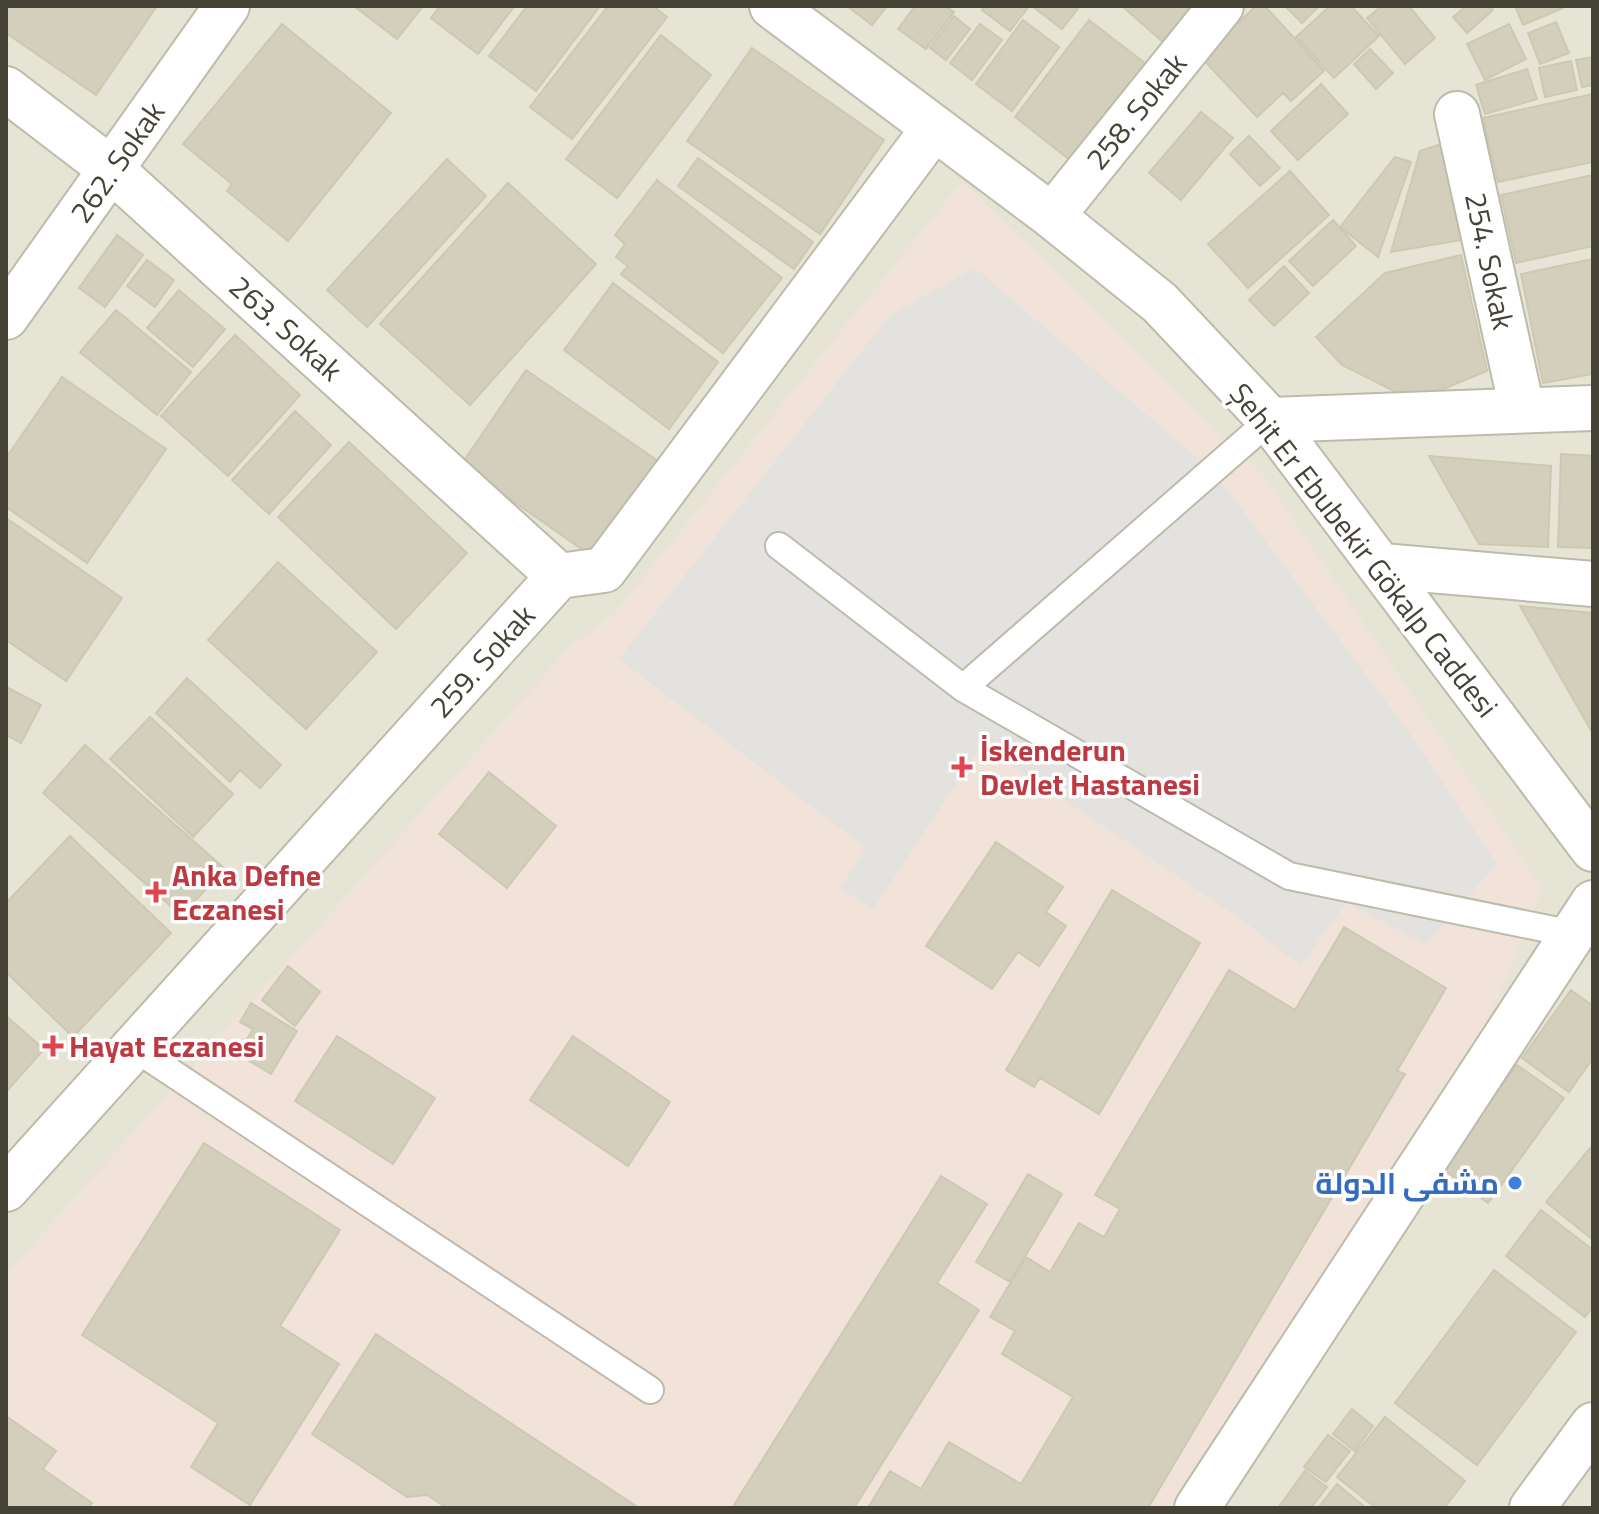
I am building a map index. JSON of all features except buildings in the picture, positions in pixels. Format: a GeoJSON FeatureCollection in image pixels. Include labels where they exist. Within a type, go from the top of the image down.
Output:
{"type":"FeatureCollection","features":[{"type":"Feature","properties":{"kind":"street","name":"262. Sokak"},"geometry":{"type":"LineString","coordinates":[[6,317],[227,6]]}},
{"type":"Feature","properties":{"kind":"street","name":"Şehit Er Ebubekir Gökalp Caddesi"},"geometry":{"type":"LineString","coordinates":[[772,6],[1052,216],[1160,303],[1270,420],[1593,849]]}},
{"type":"Feature","properties":{"kind":"street","name":"258. Sokak"},"geometry":{"type":"LineString","coordinates":[[1052,216],[1221,6]]}},
{"type":"Feature","properties":{"kind":"street","name":"263. Sokak"},"geometry":{"type":"LineString","coordinates":[[6,89],[112,170],[559,576]]}},
{"type":"Feature","properties":{"kind":"street","name":"254. Sokak"},"geometry":{"type":"LineString","coordinates":[[1457,114],[1522,409]]}},
{"type":"Feature","properties":{"kind":"street"},"geometry":{"type":"LineString","coordinates":[[559,576],[604,570],[934,128]]}},
{"type":"Feature","properties":{"kind":"street"},"geometry":{"type":"LineString","coordinates":[[1270,420],[1593,408]]}},
{"type":"Feature","properties":{"kind":"street"},"geometry":{"type":"LineString","coordinates":[[1382,566],[1593,584]]}},
{"type":"Feature","properties":{"kind":"street","name":"259. Sokak"},"geometry":{"type":"LineString","coordinates":[[6,1189],[559,576]]}},
{"type":"Feature","properties":{"kind":"street"},"geometry":{"type":"LineString","coordinates":[[1197,1508],[1583,918]]}},
{"type":"Feature","properties":{"kind":"street"},"geometry":{"type":"LineString","coordinates":[[1532,1508],[1593,1425]]}},
{"type":"Feature","properties":{"kind":"lane"},"geometry":{"type":"LineString","coordinates":[[963,688],[1270,420]]}},
{"type":"Feature","properties":{"kind":"lane"},"geometry":{"type":"LineString","coordinates":[[779,546],[963,688],[1289,876],[1583,918]]}},
{"type":"Feature","properties":{"kind":"lane"},"geometry":{"type":"LineString","coordinates":[[133,1047],[650,1390]]}},
{"type":"Feature","properties":{"kind":"shaded area"},"geometry":{"type":"Polygon","coordinates":[[[6,6],[1593,6],[1593,1508],[6,1508],[6,6]]]}},
{"type":"Feature","properties":{"kind":"shaded area","name":"İskenderun Devlet Hastanesi"},"geometry":{"type":"Polygon","coordinates":[[[962,181],[1265,477],[1543,889],[1406,1216],[1216,1508],[6,1508],[6,1274],[571,646],[614,614],[962,181]]]}},
{"type":"Feature","properties":{"kind":"shaded area"},"geometry":{"type":"Polygon","coordinates":[[[975,268],[1214,472],[1414,739],[1497,864],[1426,944],[1346,903],[1301,966],[1241,919],[982,745],[873,909],[840,888],[866,848],[619,659],[890,315],[975,268]]]}},
{"type":"Feature","properties":{"kind":"place","name":"İskenderun Devlet Hastanesi"},"geometry":{"type":"Point","coordinates":[962,767]}},
{"type":"Feature","properties":{"kind":"place","name":"Anka Defne Eczanesi"},"geometry":{"type":"Point","coordinates":[156,892]}},
{"type":"Feature","properties":{"kind":"place","name":"Hayat Eczanesi"},"geometry":{"type":"Point","coordinates":[53,1046]}},
{"type":"Feature","properties":{"kind":"place","name":"مشفى الدولة"},"geometry":{"type":"Point","coordinates":[1515,1183]}}]}
